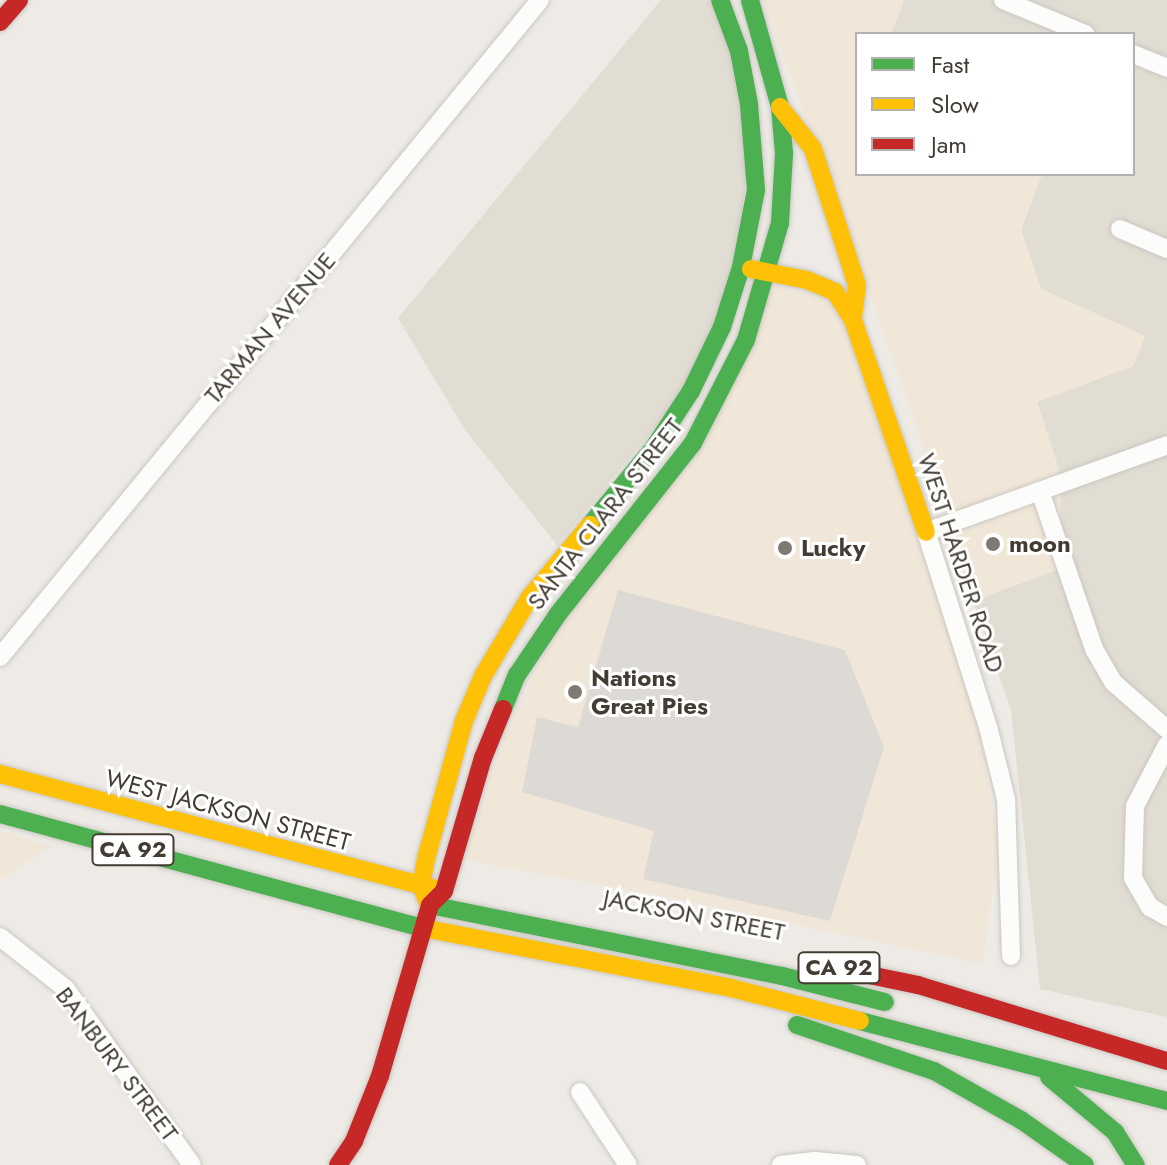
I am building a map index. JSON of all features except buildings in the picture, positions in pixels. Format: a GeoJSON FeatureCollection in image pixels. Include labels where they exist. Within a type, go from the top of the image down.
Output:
{"type":"FeatureCollection","features":[{"type":"Feature","properties":{"kind":"main road"},"geometry":{"type":"LineString","coordinates":[[0,22],[19,0]]}},
{"type":"Feature","properties":{"kind":"main road","name":"SANTA CLARA STREET"},"geometry":{"type":"LineString","coordinates":[[421,885],[464,721],[483,676],[530,597],[653,449],[691,391],[722,327],[741,267],[756,190],[752,125],[739,51],[720,0]]}},
{"type":"Feature","properties":{"kind":"main road","name":"SANTA CLARA STREET"},"geometry":{"type":"LineString","coordinates":[[338,1165],[354,1141],[380,1076],[430,905],[444,891],[483,758],[517,675],[547,629],[693,443],[746,340],[768,273],[783,189],[780,107],[750,0]]}},
{"type":"Feature","properties":{"kind":"main road"},"geometry":{"type":"LineString","coordinates":[[780,107],[813,149],[857,285],[853,320]]}},
{"type":"Feature","properties":{"kind":"main road","name":"WEST HARDER ROAD"},"geometry":{"type":"LineString","coordinates":[[741,267],[807,280],[835,292],[853,320],[926,532]]}},
{"type":"Feature","properties":{"kind":"main road","name":"WEST JACKSON STREET"},"geometry":{"type":"LineString","coordinates":[[0,774],[444,891]]}},
{"type":"Feature","properties":{"kind":"main road","name":"CA 92"},"geometry":{"type":"LineString","coordinates":[[0,814],[423,928],[731,988],[1167,1101]]}},
{"type":"Feature","properties":{"kind":"main road"},"geometry":{"type":"LineString","coordinates":[[421,885],[430,905],[782,976],[904,1007]]}},
{"type":"Feature","properties":{"kind":"main road","name":"JACKSON STREET"},"geometry":{"type":"LineString","coordinates":[[444,891],[786,957]]}},
{"type":"Feature","properties":{"kind":"main road","name":"CA 92"},"geometry":{"type":"LineString","coordinates":[[830,967],[918,985],[1167,1061]]}},
{"type":"Feature","properties":{"kind":"main road"},"geometry":{"type":"LineString","coordinates":[[715,987],[727,1002],[934,1071],[1044,1133],[1085,1165]]}},
{"type":"Feature","properties":{"kind":"main road"},"geometry":{"type":"LineString","coordinates":[[1117,1048],[1167,1050]]}},
{"type":"Feature","properties":{"kind":"main road"},"geometry":{"type":"LineString","coordinates":[[1025,1062],[1082,1101],[1115,1132],[1136,1165]]}},
{"type":"Feature","properties":{"kind":"main road"},"geometry":{"type":"LineString","coordinates":[[1141,1073],[1167,1077]]}},
{"type":"Feature","properties":{"kind":"street","name":"TARMAN AVENUE"},"geometry":{"type":"LineString","coordinates":[[0,657],[540,0]]}},
{"type":"Feature","properties":{"kind":"street"},"geometry":{"type":"LineString","coordinates":[[1003,0],[1080,32]]}},
{"type":"Feature","properties":{"kind":"street"},"geometry":{"type":"LineString","coordinates":[[1135,55],[1167,68]]}},
{"type":"Feature","properties":{"kind":"street"},"geometry":{"type":"LineString","coordinates":[[1120,229],[1167,249]]}},
{"type":"Feature","properties":{"kind":"street"},"geometry":{"type":"LineString","coordinates":[[926,532],[1167,445]]}},
{"type":"Feature","properties":{"kind":"street"},"geometry":{"type":"LineString","coordinates":[[1040,491],[1094,649],[1114,683],[1167,729]]}},
{"type":"Feature","properties":{"kind":"street","name":"WEST HARDER ROAD"},"geometry":{"type":"LineString","coordinates":[[926,532],[984,712],[1006,799],[1011,956]]}},
{"type":"Feature","properties":{"kind":"street"},"geometry":{"type":"LineString","coordinates":[[1167,745],[1135,806],[1133,878],[1150,907],[1167,917]]}},
{"type":"Feature","properties":{"kind":"street","name":"BANBURY STREET"},"geometry":{"type":"LineString","coordinates":[[0,937],[66,989],[192,1165]]}},
{"type":"Feature","properties":{"kind":"street"},"geometry":{"type":"LineString","coordinates":[[580,1092],[628,1165]]}},
{"type":"Feature","properties":{"kind":"street"},"geometry":{"type":"LineString","coordinates":[[781,1165],[815,1161],[857,1165]]}},
{"type":"Feature","properties":{"kind":"shaded area"},"geometry":{"type":"Polygon","coordinates":[[[661,0],[711,0],[739,81],[749,153],[739,238],[713,332],[673,405],[557,545],[465,430],[398,318],[661,0]]]}},
{"type":"Feature","properties":{"kind":"shaded area"},"geometry":{"type":"Polygon","coordinates":[[[763,0],[904,0],[892,32],[855,32],[855,176],[1041,176],[1021,230],[1041,289],[1145,336],[1133,366],[1037,402],[1060,473],[1061,568],[973,601],[902,385],[763,0]]]}},
{"type":"Feature","properties":{"kind":"shaded area"},"geometry":{"type":"Polygon","coordinates":[[[904,0],[1167,0],[1167,1017],[1040,989],[1011,710],[973,601],[1061,568],[1060,473],[1037,402],[1133,366],[1145,336],[1041,289],[1021,230],[1041,176],[1135,176],[1135,32],[892,32],[904,0]]]}},
{"type":"Feature","properties":{"kind":"shaded area"},"geometry":{"type":"Polygon","coordinates":[[[772,285],[822,298],[846,322],[979,722],[999,851],[982,964],[665,897],[464,860],[506,732],[557,629],[689,465],[772,285]]]}},
{"type":"Feature","properties":{"kind":"shaded area"},"geometry":{"type":"Polygon","coordinates":[[[618,590],[845,650],[884,747],[830,921],[643,879],[654,831],[522,792],[537,717],[578,727],[618,590]]]}},
{"type":"Feature","properties":{"kind":"shaded area"},"geometry":{"type":"Polygon","coordinates":[[[0,831],[52,846],[0,880],[0,831]]]}},
{"type":"Feature","properties":{"kind":"traffic: fast"},"geometry":{"type":"LineString","coordinates":[[590,525],[653,449],[691,391],[722,327],[741,267],[756,190],[749,104],[739,51],[720,0]]}},
{"type":"Feature","properties":{"kind":"traffic: fast"},"geometry":{"type":"LineString","coordinates":[[503,709],[517,675],[558,614],[693,443],[746,340],[780,223],[784,153],[780,107],[750,0]]}},
{"type":"Feature","properties":{"kind":"traffic: fast"},"geometry":{"type":"LineString","coordinates":[[0,814],[423,928]]}},
{"type":"Feature","properties":{"kind":"traffic: fast"},"geometry":{"type":"LineString","coordinates":[[430,905],[782,976],[885,1002]]}},
{"type":"Feature","properties":{"kind":"traffic: fast"},"geometry":{"type":"LineString","coordinates":[[860,1021],[1167,1101]]}},
{"type":"Feature","properties":{"kind":"traffic: fast"},"geometry":{"type":"LineString","coordinates":[[797,1025],[934,1071],[1021,1120],[1085,1165]]}},
{"type":"Feature","properties":{"kind":"traffic: fast"},"geometry":{"type":"LineString","coordinates":[[1049,1077],[1115,1132],[1136,1165]]}},
{"type":"Feature","properties":{"kind":"traffic: slow"},"geometry":{"type":"LineString","coordinates":[[780,107],[813,149],[857,285],[853,320]]}},
{"type":"Feature","properties":{"kind":"traffic: slow"},"geometry":{"type":"LineString","coordinates":[[751,269],[807,280],[835,292],[853,320],[926,532]]}},
{"type":"Feature","properties":{"kind":"traffic: slow"},"geometry":{"type":"LineString","coordinates":[[429,905],[421,885],[427,855],[464,721],[483,676],[530,597],[590,525]]}},
{"type":"Feature","properties":{"kind":"traffic: slow"},"geometry":{"type":"LineString","coordinates":[[0,774],[444,891]]}},
{"type":"Feature","properties":{"kind":"traffic: slow"},"geometry":{"type":"LineString","coordinates":[[423,928],[731,988],[860,1021]]}},
{"type":"Feature","properties":{"kind":"traffic: jam"},"geometry":{"type":"LineString","coordinates":[[0,22],[19,0]]}},
{"type":"Feature","properties":{"kind":"traffic: jam"},"geometry":{"type":"LineString","coordinates":[[338,1165],[354,1141],[380,1076],[430,905],[444,891],[483,758],[503,709]]}},
{"type":"Feature","properties":{"kind":"traffic: jam"},"geometry":{"type":"LineString","coordinates":[[845,970],[918,985],[1167,1061]]}},
{"type":"Feature","properties":{"kind":"place","name":"moon"},"geometry":{"type":"Point","coordinates":[993,544]}},
{"type":"Feature","properties":{"kind":"place","name":"Lucky"},"geometry":{"type":"Point","coordinates":[785,548]}},
{"type":"Feature","properties":{"kind":"place","name":"Nations Great Pies"},"geometry":{"type":"Point","coordinates":[575,692]}}]}
